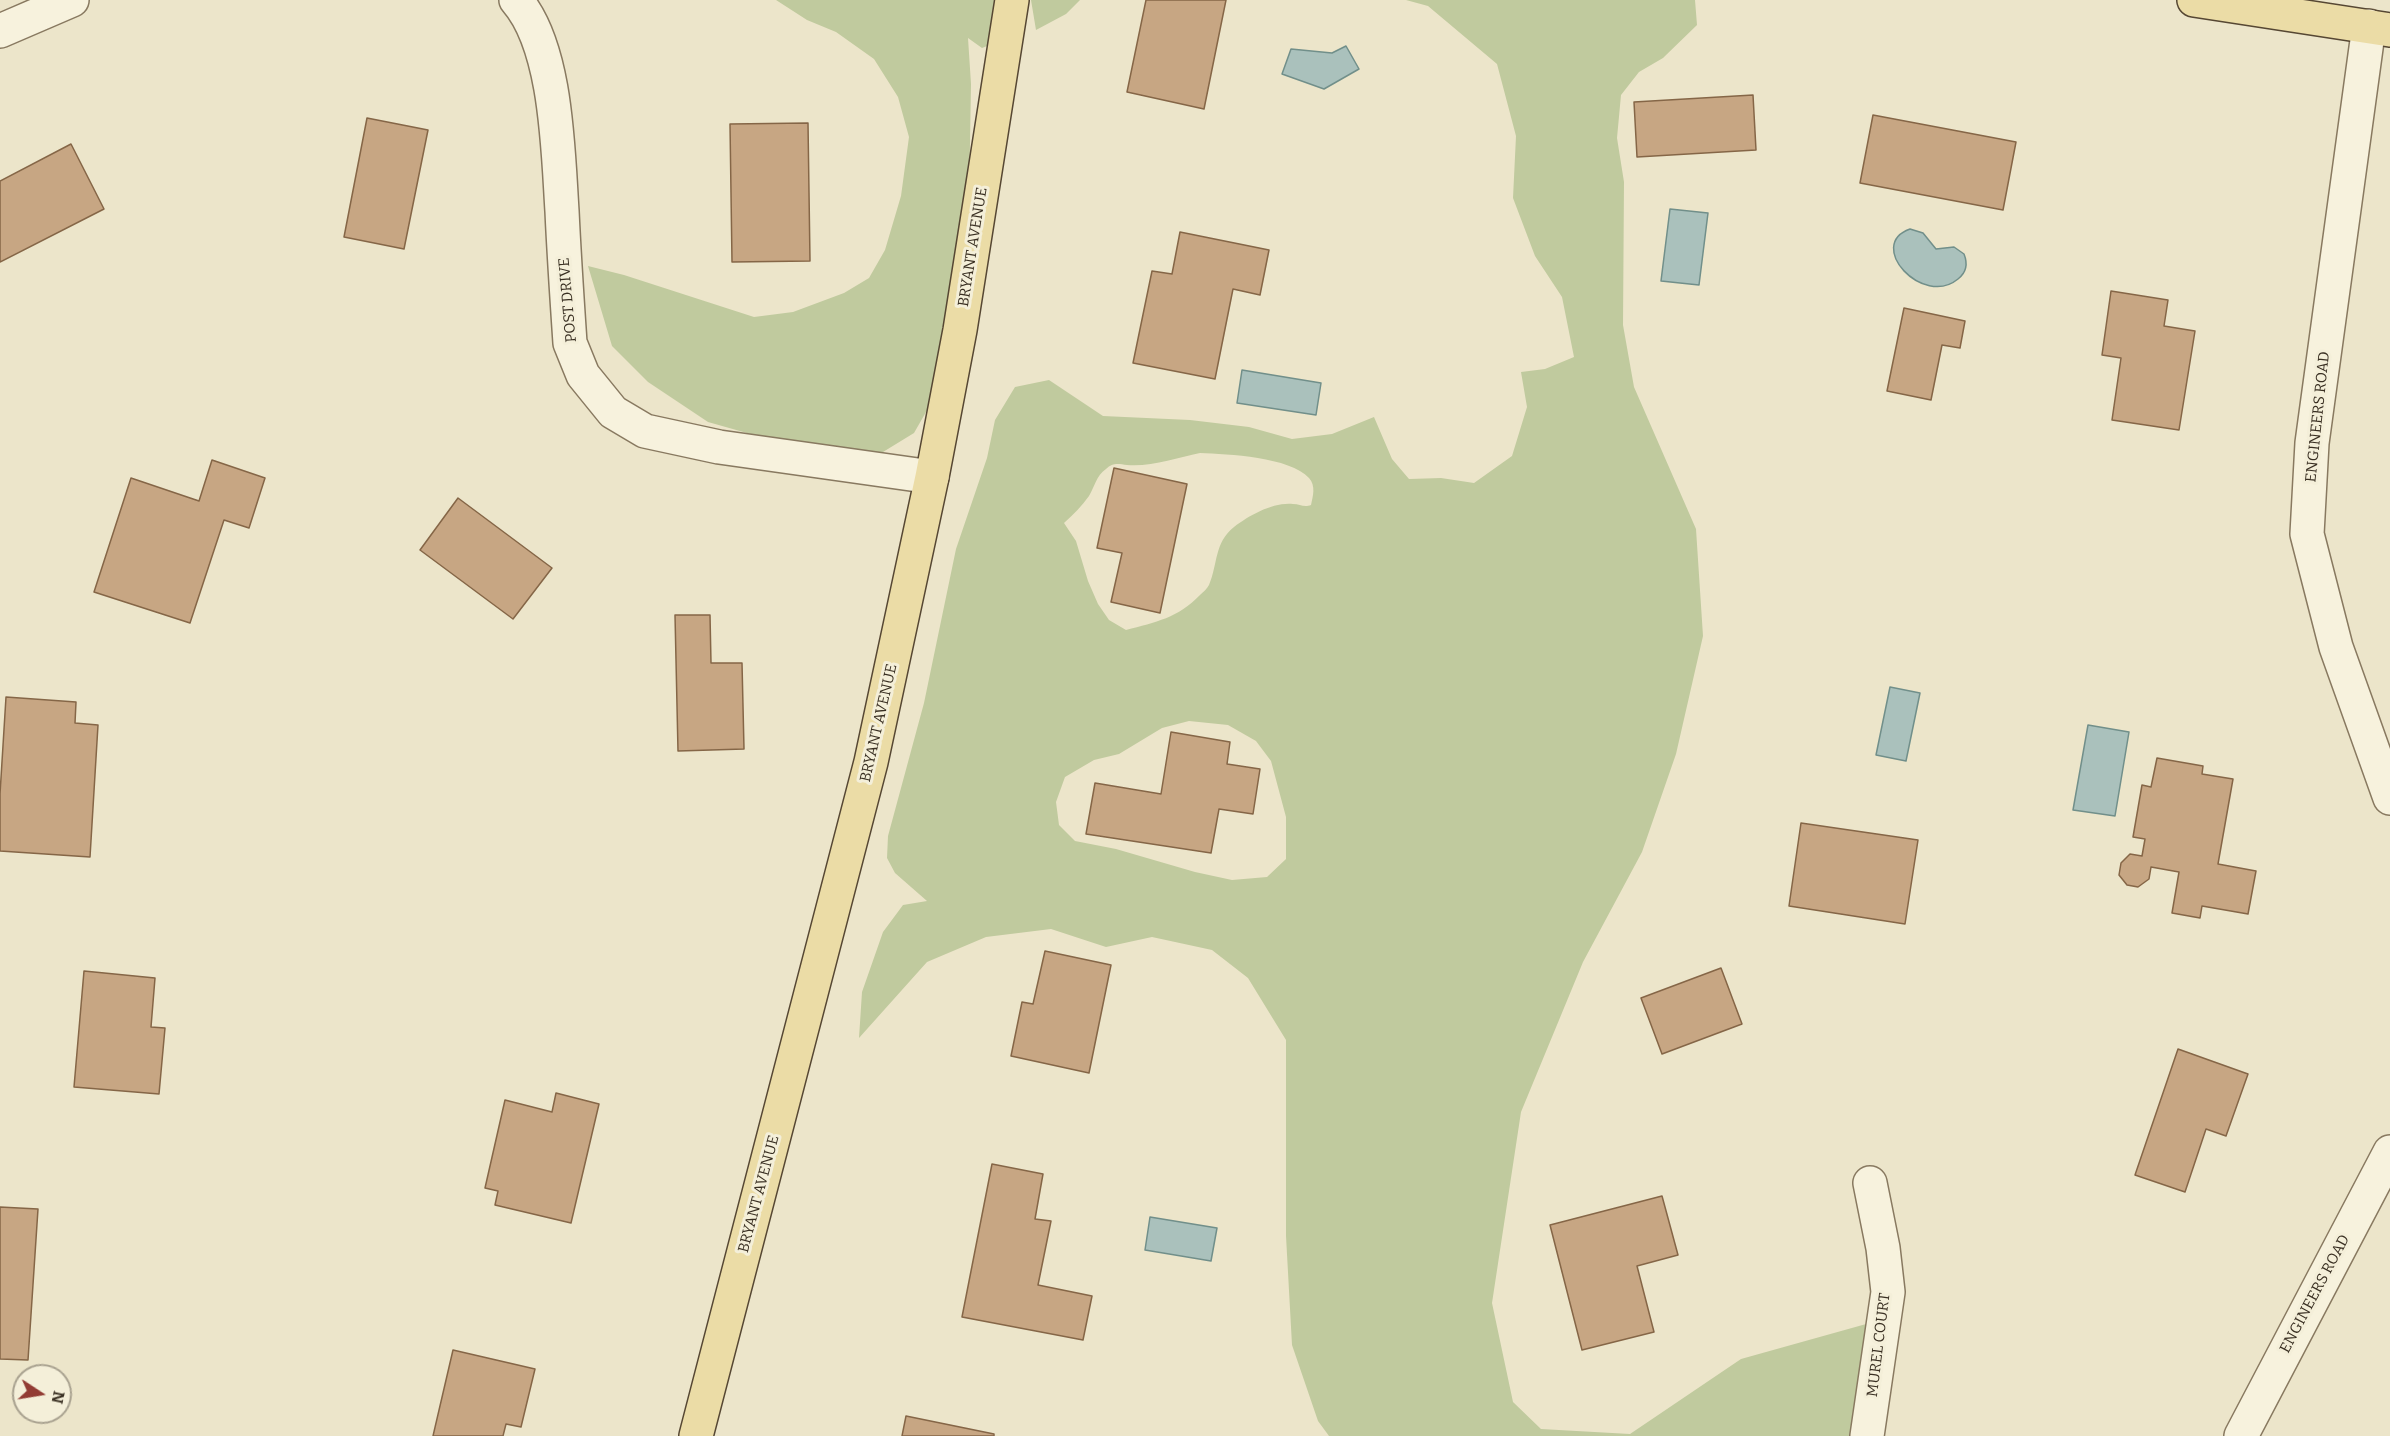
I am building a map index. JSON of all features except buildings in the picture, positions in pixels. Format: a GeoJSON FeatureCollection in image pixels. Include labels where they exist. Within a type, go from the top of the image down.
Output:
{"type":"FeatureCollection","features":[{"type":"Feature","properties":{"kind":"main road","name":"BRYANT AVENUE"},"geometry":{"type":"LineString","coordinates":[[696,1436],[871,762],[932,477],[960,330],[1012,0]]}},
{"type":"Feature","properties":{"kind":"main road"},"geometry":{"type":"LineString","coordinates":[[2194,0],[2380,28]]}},
{"type":"Feature","properties":{"kind":"street"},"geometry":{"type":"LineString","coordinates":[[0,31],[72,0]]}},
{"type":"Feature","properties":{"kind":"street","name":"POST DRIVE"},"geometry":{"type":"LineString","coordinates":[[516,0],[538,40],[555,108],[570,343],[583,375],[614,411],[645,431],[719,447],[932,477]]}},
{"type":"Feature","properties":{"kind":"street","name":"ENGINEERS ROAD"},"geometry":{"type":"LineString","coordinates":[[2380,28],[2312,443],[2307,534],[2336,646],[2390,798]]}},
{"type":"Feature","properties":{"kind":"street","name":"ENGINEERS ROAD"},"geometry":{"type":"LineString","coordinates":[[2241,1436],[2390,1152]]}},
{"type":"Feature","properties":{"kind":"street","name":"MUREL COURT"},"geometry":{"type":"LineString","coordinates":[[1868,1436],[1888,1292],[1883,1248],[1870,1183]]}},
{"type":"Feature","properties":{"kind":"green space"},"geometry":{"type":"Polygon","coordinates":[[[776,0],[1026,0],[997,42],[982,48],[968,38],[971,84],[969,201],[930,405],[914,433],[883,452],[853,456],[807,450],[708,422],[648,382],[612,346],[588,266],[624,275],[754,317],[793,312],[844,293],[869,278],[885,250],[901,196],[909,137],[898,97],[874,59],[836,32],[807,20],[776,0]]]}},
{"type":"Feature","properties":{"kind":"green space"},"geometry":{"type":"Polygon","coordinates":[[[1031,0],[1080,0],[1066,14],[1036,30],[1031,0]]]}},
{"type":"Feature","properties":{"kind":"green space"},"geometry":{"type":"Polygon","coordinates":[[[1406,0],[1695,0],[1697,25],[1663,58],[1639,72],[1621,95],[1617,138],[1624,182],[1623,325],[1634,387],[1696,529],[1703,636],[1676,754],[1642,852],[1583,962],[1521,1112],[1492,1303],[1513,1402],[1541,1429],[1630,1434],[1741,1359],[1884,1319],[1867,1436],[1329,1436],[1318,1421],[1292,1345],[1286,1236],[1286,1040],[1248,978],[1212,950],[1152,937],[1106,947],[1051,929],[986,937],[927,962],[859,1038],[862,992],[883,932],[903,905],[927,901],[895,873],[887,858],[888,836],[924,703],[956,549],[987,458],[995,420],[1015,387],[1049,380],[1103,416],[1190,420],[1249,427],[1292,439],[1332,434],[1374,417],[1392,459],[1409,479],[1441,478],[1474,483],[1512,456],[1527,407],[1521,372],[1545,369],[1574,357],[1562,297],[1535,256],[1513,198],[1516,136],[1497,64],[1428,6],[1406,0]],[[1200,453],[1155,463],[1111,465],[1100,475],[1086,500],[1064,523],[1076,541],[1088,581],[1098,604],[1109,620],[1126,630],[1166,618],[1192,603],[1209,585],[1223,540],[1240,522],[1262,510],[1278,505],[1311,505],[1313,484],[1300,471],[1288,465],[1258,458],[1200,453]],[[1189,721],[1162,728],[1119,754],[1094,760],[1065,777],[1056,802],[1059,825],[1075,841],[1116,849],[1195,872],[1232,880],[1267,877],[1286,859],[1286,817],[1271,761],[1256,741],[1228,725],[1189,721]]]}},
{"type":"Feature","properties":{"kind":"water"},"geometry":{"type":"Polygon","coordinates":[[[1346,46],[1359,69],[1324,89],[1282,74],[1291,49],[1332,53],[1346,46]]]}},
{"type":"Feature","properties":{"kind":"water"},"geometry":{"type":"Polygon","coordinates":[[[1670,209],[1708,213],[1699,285],[1661,281],[1670,209]]]}},
{"type":"Feature","properties":{"kind":"water"},"geometry":{"type":"Polygon","coordinates":[[[1910,229],[1923,233],[1936,249],[1954,247],[1964,254],[1966,268],[1963,274],[1944,286],[1929,286],[1904,271],[1896,259],[1894,248],[1898,237],[1910,229]]]}},
{"type":"Feature","properties":{"kind":"water"},"geometry":{"type":"Polygon","coordinates":[[[1242,370],[1321,383],[1316,415],[1237,403],[1242,370]]]}},
{"type":"Feature","properties":{"kind":"water"},"geometry":{"type":"Polygon","coordinates":[[[1890,687],[1920,693],[1906,761],[1876,755],[1890,687]]]}},
{"type":"Feature","properties":{"kind":"water"},"geometry":{"type":"Polygon","coordinates":[[[2088,725],[2129,732],[2115,816],[2073,810],[2088,725]]]}},
{"type":"Feature","properties":{"kind":"water"},"geometry":{"type":"Polygon","coordinates":[[[1150,1217],[1217,1228],[1211,1261],[1145,1250],[1150,1217]]]}}]}
